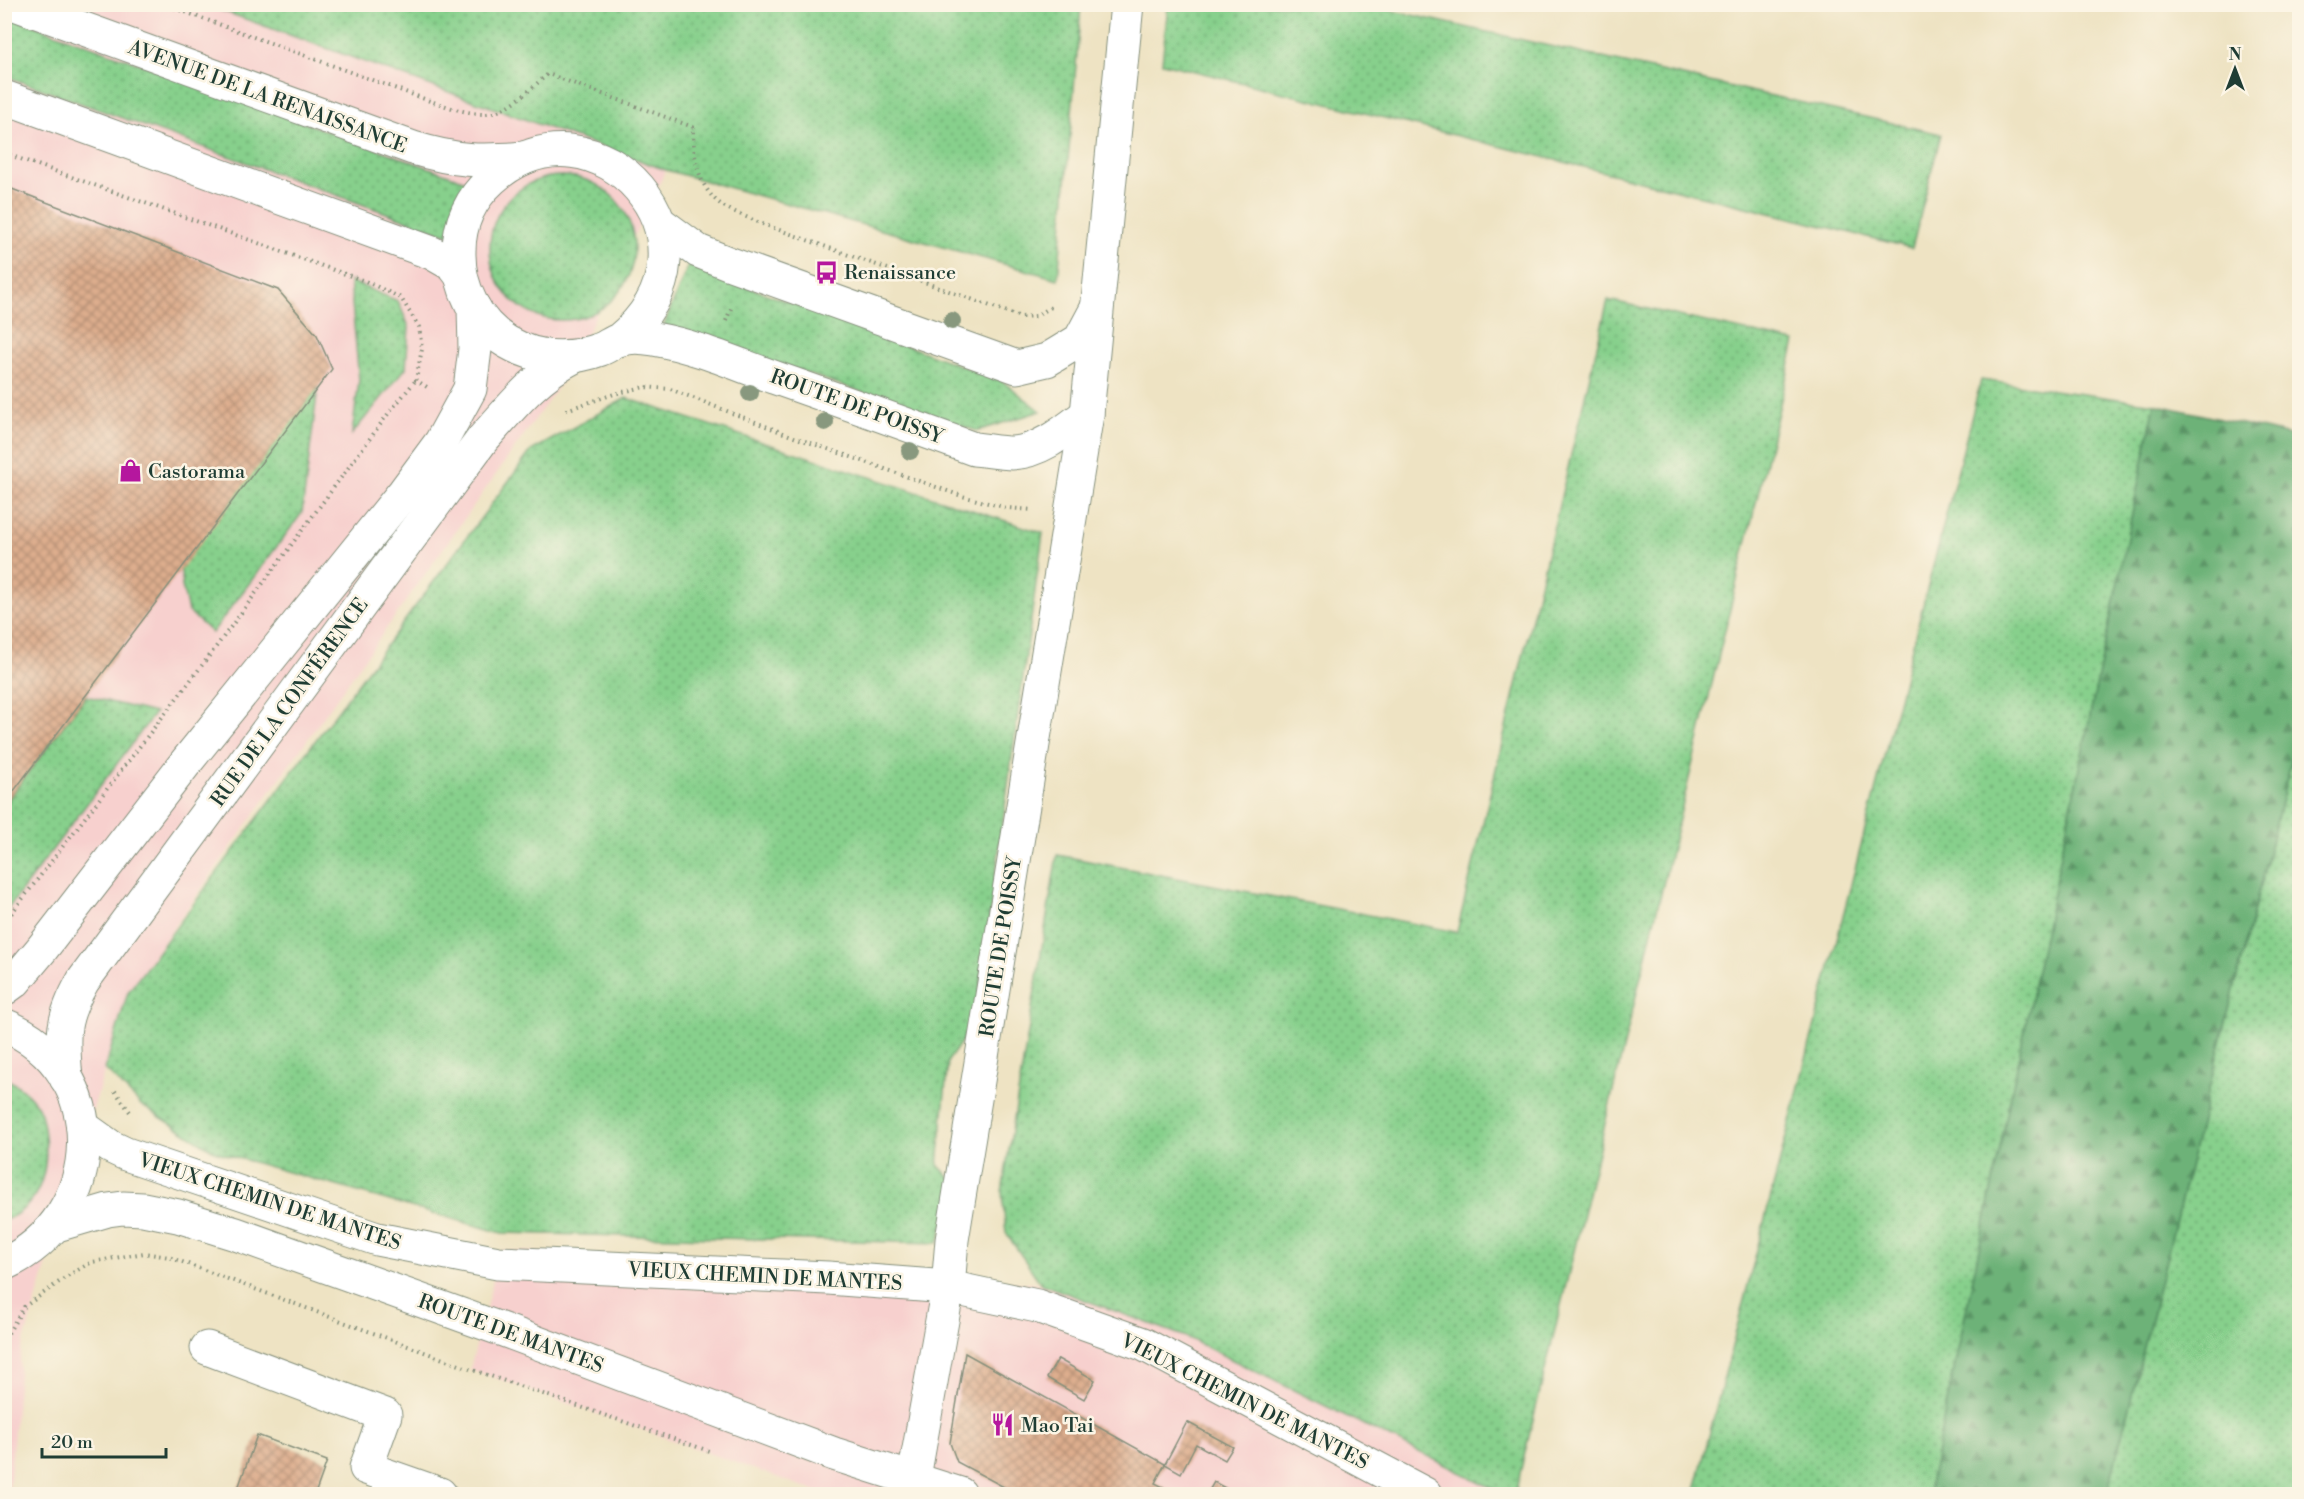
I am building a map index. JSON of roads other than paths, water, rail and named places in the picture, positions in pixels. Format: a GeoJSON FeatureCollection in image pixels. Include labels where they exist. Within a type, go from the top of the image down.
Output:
{"type":"FeatureCollection","features":[{"type":"Feature","properties":{"kind":"street","name":"AVENUE DE LA RENAISSANCE"},"geometry":{"type":"LineString","coordinates":[[15,4],[413,148],[460,160],[491,161],[526,158]]}},
{"type":"Feature","properties":{"kind":"street","name":"ROUTE DE POISSY"},"geometry":{"type":"LineString","coordinates":[[912,1487],[948,1287],[954,1229],[1087,414],[1127,4]]}},
{"type":"Feature","properties":{"kind":"street"},"geometry":{"type":"LineString","coordinates":[[4,97],[432,253],[453,265],[460,274]]}},
{"type":"Feature","properties":{"kind":"street"},"geometry":{"type":"LineString","coordinates":[[567,152],[591,156],[607,162],[621,170],[645,194],[660,223],[664,239],[664,256],[659,288],[643,317],[619,340],[597,351],[573,357],[540,355],[524,350],[495,334],[466,294],[460,274],[459,245],[462,229],[475,198],[497,174],[526,158],[567,152]]}},
{"type":"Feature","properties":{"kind":"street","name":"ROUTE DE POISSY"},"geometry":{"type":"LineString","coordinates":[[660,223],[698,251],[1017,367],[1047,360],[1080,340],[1099,305]]}},
{"type":"Feature","properties":{"kind":"street","name":"RUE DE LA CONFÉRENCE"},"geometry":{"type":"LineString","coordinates":[[4,989],[15,981],[41,950],[179,771],[404,492],[441,442],[470,389],[475,349],[474,308]]}},
{"type":"Feature","properties":{"kind":"street","name":"ROUTE DE POISSY"},"geometry":{"type":"LineString","coordinates":[[619,340],[636,337],[653,338],[696,349],[974,449],[1012,453],[1031,449],[1064,432],[1087,414]]}},
{"type":"Feature","properties":{"kind":"street","name":"RUE DE LA CONFÉRENCE"},"geometry":{"type":"LineString","coordinates":[[66,1078],[63,1037],[65,1018],[70,1003],[83,981],[482,440],[534,382],[553,367],[573,357]]}},
{"type":"Feature","properties":{"kind":"street"},"geometry":{"type":"LineString","coordinates":[[4,1025],[24,1035],[42,1049],[66,1078],[79,1107],[84,1149],[81,1172],[69,1204],[57,1225],[29,1251],[4,1264]]}},
{"type":"Feature","properties":{"kind":"street","name":"VIEUX CHEMIN DE MANTES"},"geometry":{"type":"LineString","coordinates":[[83,1127],[111,1147],[126,1154],[376,1239],[498,1263],[828,1278],[948,1287],[1037,1306],[1143,1344],[1425,1494]]}},
{"type":"Feature","properties":{"kind":"street","name":"ROUTE DE MANTES"},"geometry":{"type":"LineString","coordinates":[[57,1225],[108,1210],[123,1208],[143,1209],[178,1216],[236,1234],[483,1323],[834,1454],[912,1487],[960,1494]]}},
{"type":"Feature","properties":{"kind":"street"},"geometry":{"type":"LineString","coordinates":[[207,1348],[385,1415],[366,1468],[440,1494]]}},
{"type":"Feature","properties":{"kind":"place","name":"Renaissance"},"geometry":{"type":"Point","coordinates":[826,272]}},
{"type":"Feature","properties":{"kind":"place","name":"Castorama"},"geometry":{"type":"Point","coordinates":[130,471]}},
{"type":"Feature","properties":{"kind":"place","name":"Mao Tai"},"geometry":{"type":"Point","coordinates":[1003,1425]}}]}
